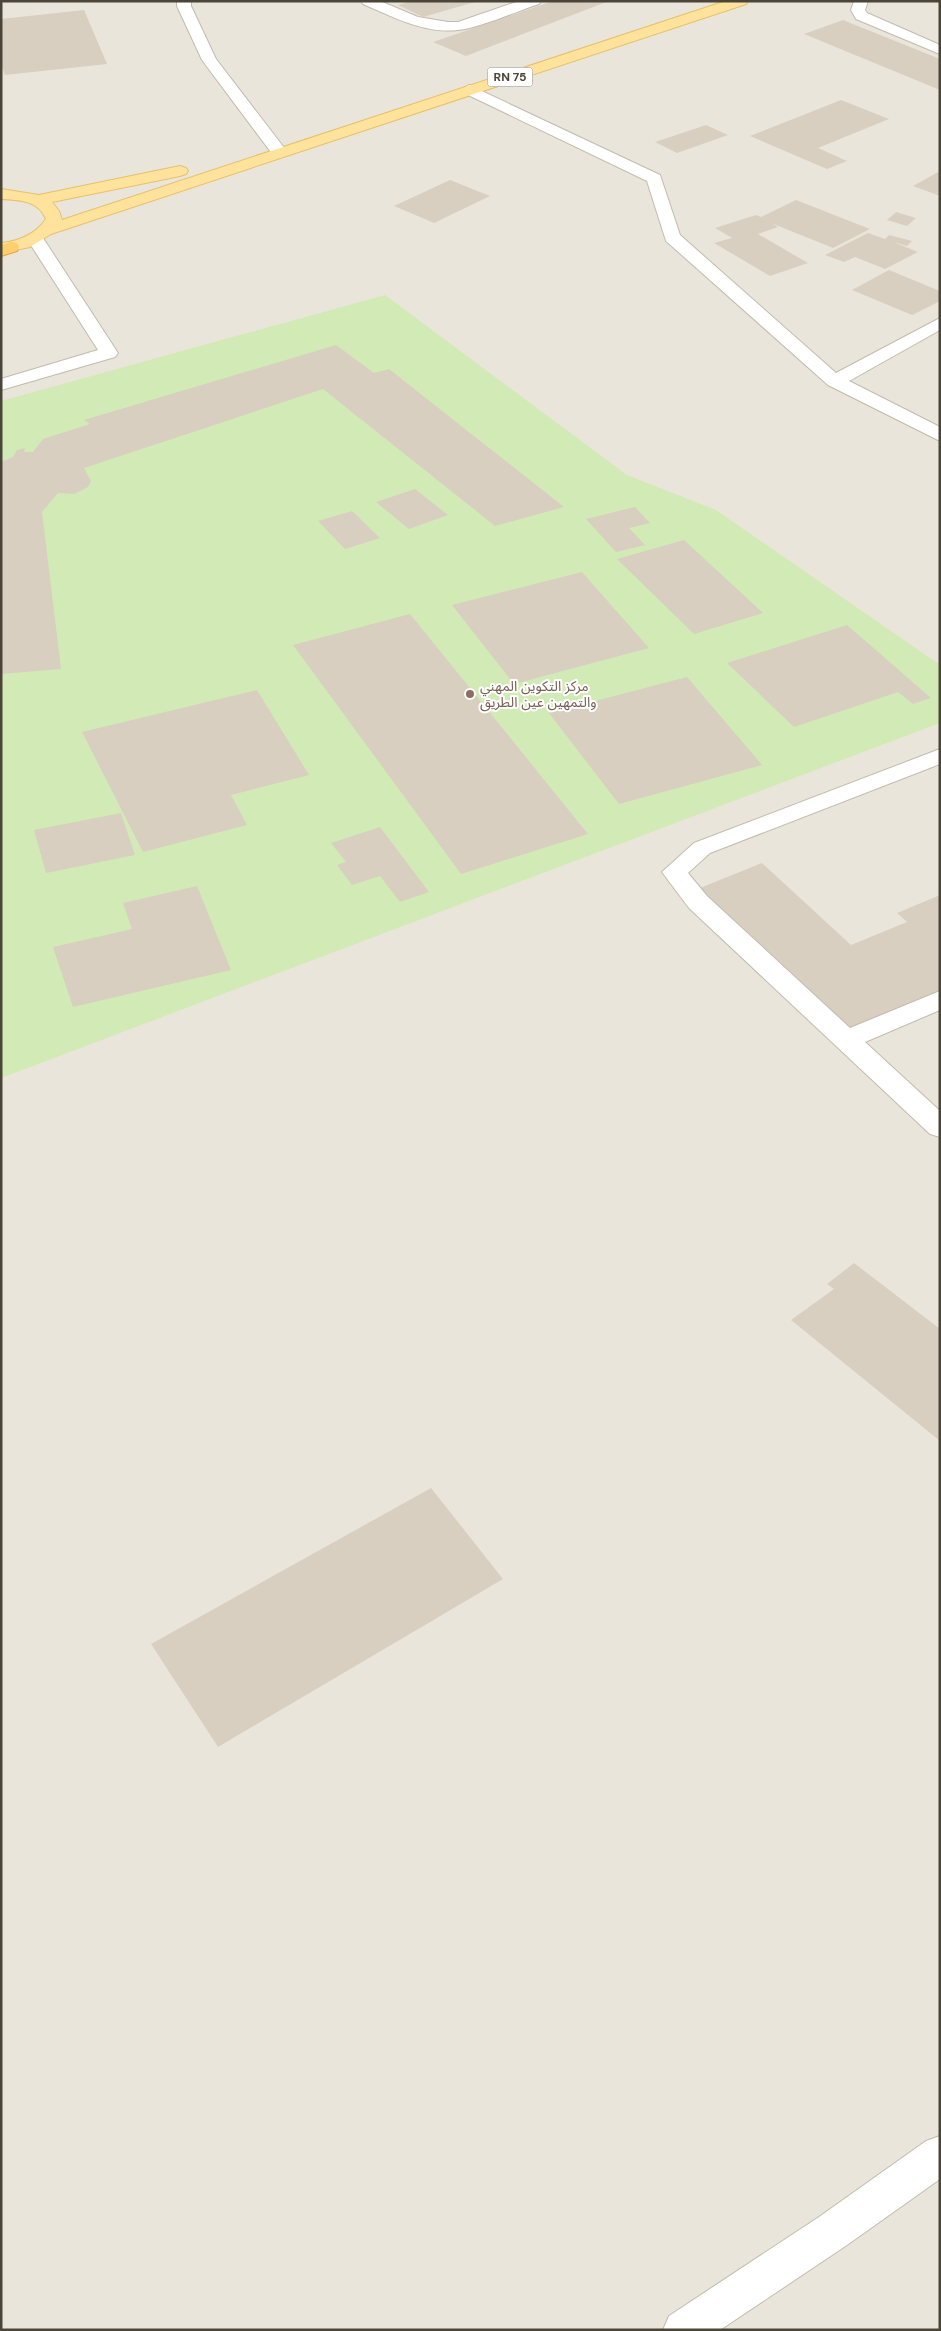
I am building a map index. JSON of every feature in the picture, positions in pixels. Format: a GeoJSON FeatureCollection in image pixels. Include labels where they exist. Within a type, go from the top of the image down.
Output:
{"type":"FeatureCollection","features":[{"type":"Feature","properties":{"kind":"main road","name":"RN 75"},"geometry":{"type":"LineString","coordinates":[[37,200],[279,152],[405,113],[469,90],[741,1]]}},
{"type":"Feature","properties":{"kind":"main road"},"geometry":{"type":"LineString","coordinates":[[4,249],[279,152]]}},
{"type":"Feature","properties":{"kind":"main road"},"geometry":{"type":"LineString","coordinates":[[1,182],[19,195]]}},
{"type":"Feature","properties":{"kind":"main road"},"geometry":{"type":"LineString","coordinates":[[1,194],[19,195],[37,200],[51,208],[54,219],[41,235]]}},
{"type":"Feature","properties":{"kind":"street"},"geometry":{"type":"LineString","coordinates":[[184,1],[184,6],[209,60],[279,152]]}},
{"type":"Feature","properties":{"kind":"street"},"geometry":{"type":"LineString","coordinates":[[368,1],[427,25],[449,27],[460,26],[534,1]]}},
{"type":"Feature","properties":{"kind":"street"},"geometry":{"type":"LineString","coordinates":[[861,1],[858,10],[861,16],[940,50]]}},
{"type":"Feature","properties":{"kind":"street"},"geometry":{"type":"LineString","coordinates":[[469,90],[654,178],[672,237],[835,381],[940,435]]}},
{"type":"Feature","properties":{"kind":"street"},"geometry":{"type":"LineString","coordinates":[[1,385],[110,353],[41,235]]}},
{"type":"Feature","properties":{"kind":"street"},"geometry":{"type":"LineString","coordinates":[[835,381],[940,323]]}},
{"type":"Feature","properties":{"kind":"street"},"geometry":{"type":"LineString","coordinates":[[940,756],[702,848],[674,872],[698,902],[940,1127]]}},
{"type":"Feature","properties":{"kind":"street"},"geometry":{"type":"LineString","coordinates":[[847,1040],[940,1000]]}},
{"type":"Feature","properties":{"kind":"street"},"geometry":{"type":"LineString","coordinates":[[683,2330],[833,2231],[940,2155]]}},
{"type":"Feature","properties":{"kind":"shaded area"},"geometry":{"type":"Polygon","coordinates":[[[1,1],[940,1],[940,2330],[1,2330],[1,1]]]}},
{"type":"Feature","properties":{"kind":"green space","name":"مركز التكوين المهني والتمهين عين الطريق"},"geometry":{"type":"Polygon","coordinates":[[[385,295],[627,475],[716,510],[940,665],[940,723],[1,1078],[1,401],[385,295]]]}},
{"type":"Feature","properties":{"kind":"building"},"geometry":{"type":"Polygon","coordinates":[[[411,1],[475,2],[423,17],[398,5],[411,1]]]}},
{"type":"Feature","properties":{"kind":"building"},"geometry":{"type":"Polygon","coordinates":[[[553,1],[609,1],[466,56],[433,42],[553,1]]]}},
{"type":"Feature","properties":{"kind":"building"},"geometry":{"type":"Polygon","coordinates":[[[84,10],[107,64],[5,75],[1,64],[1,19],[84,10]]]}},
{"type":"Feature","properties":{"kind":"building"},"geometry":{"type":"Polygon","coordinates":[[[843,20],[940,59],[940,90],[804,34],[843,20]]]}},
{"type":"Feature","properties":{"kind":"building"},"geometry":{"type":"Polygon","coordinates":[[[841,100],[889,119],[818,148],[847,161],[827,169],[750,136],[841,100]]]}},
{"type":"Feature","properties":{"kind":"building"},"geometry":{"type":"Polygon","coordinates":[[[706,125],[728,135],[677,153],[655,142],[706,125]]]}},
{"type":"Feature","properties":{"kind":"building"},"geometry":{"type":"Polygon","coordinates":[[[940,171],[940,196],[913,186],[940,171]]]}},
{"type":"Feature","properties":{"kind":"building"},"geometry":{"type":"Polygon","coordinates":[[[450,180],[490,196],[434,223],[394,206],[450,180]]]}},
{"type":"Feature","properties":{"kind":"building"},"geometry":{"type":"Polygon","coordinates":[[[796,200],[870,229],[833,248],[771,223],[778,227],[758,234],[808,263],[770,276],[714,243],[732,238],[715,228],[756,215],[761,217],[796,200]]]}},
{"type":"Feature","properties":{"kind":"building"},"geometry":{"type":"Polygon","coordinates":[[[896,212],[916,218],[907,226],[887,220],[896,212]]]}},
{"type":"Feature","properties":{"kind":"building"},"geometry":{"type":"Polygon","coordinates":[[[868,233],[885,239],[889,235],[912,241],[907,246],[893,242],[918,252],[885,269],[855,257],[844,262],[825,255],[868,233]]]}},
{"type":"Feature","properties":{"kind":"building"},"geometry":{"type":"Polygon","coordinates":[[[889,270],[940,291],[940,301],[912,315],[852,290],[889,270]]]}},
{"type":"Feature","properties":{"kind":"building"},"geometry":{"type":"Polygon","coordinates":[[[336,345],[374,373],[389,369],[564,507],[495,526],[323,389],[84,468],[91,481],[88,487],[74,494],[58,493],[42,512],[61,669],[1,674],[1,462],[13,457],[17,450],[25,448],[24,452],[33,452],[43,439],[90,424],[84,420],[336,345]]]}},
{"type":"Feature","properties":{"kind":"building"},"geometry":{"type":"Polygon","coordinates":[[[415,489],[448,515],[409,529],[376,502],[415,489]]]}},
{"type":"Feature","properties":{"kind":"building"},"geometry":{"type":"Polygon","coordinates":[[[635,507],[650,523],[629,528],[645,545],[616,552],[586,519],[635,507]]]}},
{"type":"Feature","properties":{"kind":"building"},"geometry":{"type":"Polygon","coordinates":[[[352,511],[380,538],[345,549],[318,521],[352,511]]]}},
{"type":"Feature","properties":{"kind":"building"},"geometry":{"type":"Polygon","coordinates":[[[684,540],[763,613],[694,634],[617,559],[684,540]]]}},
{"type":"Feature","properties":{"kind":"building"},"geometry":{"type":"Polygon","coordinates":[[[582,572],[649,648],[514,684],[452,605],[582,572]]]}},
{"type":"Feature","properties":{"kind":"building"},"geometry":{"type":"Polygon","coordinates":[[[410,614],[588,834],[461,874],[293,645],[410,614]]]}},
{"type":"Feature","properties":{"kind":"building"},"geometry":{"type":"Polygon","coordinates":[[[847,625],[931,698],[913,704],[898,692],[794,727],[727,663],[847,625]]]}},
{"type":"Feature","properties":{"kind":"building"},"geometry":{"type":"Polygon","coordinates":[[[687,677],[762,765],[619,804],[549,713],[687,677]]]}},
{"type":"Feature","properties":{"kind":"building"},"geometry":{"type":"Polygon","coordinates":[[[257,690],[309,775],[231,795],[247,825],[143,852],[82,732],[257,690]]]}},
{"type":"Feature","properties":{"kind":"building"},"geometry":{"type":"Polygon","coordinates":[[[121,813],[135,855],[46,873],[34,830],[121,813]]]}},
{"type":"Feature","properties":{"kind":"building"},"geometry":{"type":"Polygon","coordinates":[[[380,827],[429,892],[400,902],[380,876],[352,885],[337,865],[346,862],[331,843],[380,827]]]}},
{"type":"Feature","properties":{"kind":"building"},"geometry":{"type":"Polygon","coordinates":[[[762,863],[851,945],[907,922],[897,913],[940,895],[940,991],[843,1034],[695,890],[762,863]]]}},
{"type":"Feature","properties":{"kind":"building"},"geometry":{"type":"Polygon","coordinates":[[[197,886],[231,970],[73,1007],[53,947],[132,929],[123,903],[197,886]]]}},
{"type":"Feature","properties":{"kind":"building"},"geometry":{"type":"Polygon","coordinates":[[[854,1263],[940,1329],[940,1441],[791,1320],[834,1289],[827,1284],[854,1263]]]}},
{"type":"Feature","properties":{"kind":"building"},"geometry":{"type":"Polygon","coordinates":[[[431,1488],[503,1579],[218,1747],[151,1644],[431,1488]]]}},
{"type":"Feature","properties":{"kind":"place","name":"مركز التكوين المهني والتمهين عين الطريق"},"geometry":{"type":"Point","coordinates":[470,694]}}]}
